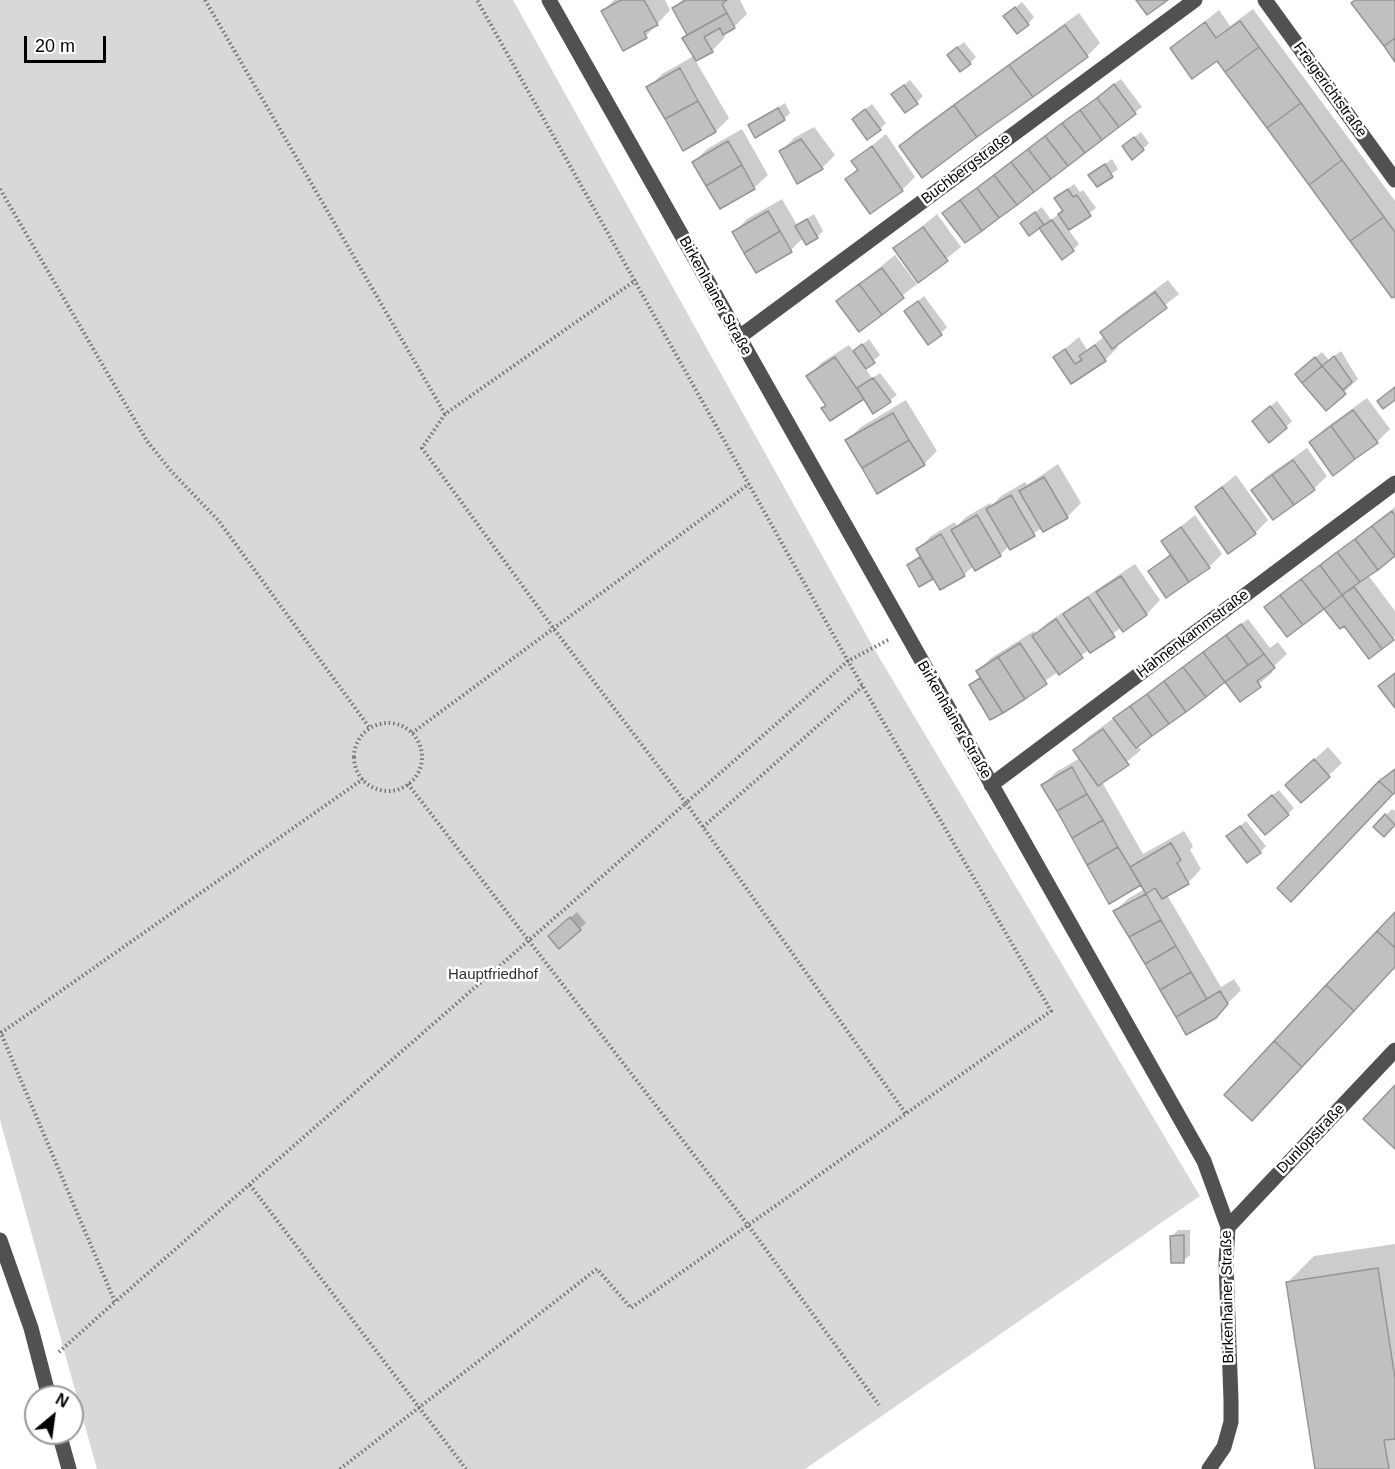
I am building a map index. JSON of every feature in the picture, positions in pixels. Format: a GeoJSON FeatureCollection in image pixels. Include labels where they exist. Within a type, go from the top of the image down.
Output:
{"type":"FeatureCollection","features":[{"type":"Feature","properties":{"kind":"street","name":"Birkenhainer Straße"},"geometry":{"type":"LineString","coordinates":[[549,0],[904,632],[1190,1132],[1215,1187],[1228,1227],[1226,1263],[1231,1422],[1224,1447],[1209,1469]]}},
{"type":"Feature","properties":{"kind":"street","name":"Buchbergstraße"},"geometry":{"type":"LineString","coordinates":[[738,338],[1195,0]]}},
{"type":"Feature","properties":{"kind":"street","name":"Freigerichtstraße"},"geometry":{"type":"LineString","coordinates":[[1265,0],[1393,174]]}},
{"type":"Feature","properties":{"kind":"street","name":"Hahnenkammstraße"},"geometry":{"type":"LineString","coordinates":[[991,785],[1395,483]]}},
{"type":"Feature","properties":{"kind":"street","name":"Dunlopstraße"},"geometry":{"type":"LineString","coordinates":[[1228,1227],[1395,1050]]}},
{"type":"Feature","properties":{"kind":"street"},"geometry":{"type":"LineString","coordinates":[[0,1240],[46,1385]]}},
{"type":"Feature","properties":{"kind":"street"},"geometry":{"type":"LineString","coordinates":[[62,1445],[69,1469]]}},
{"type":"Feature","properties":{"kind":"path"},"geometry":{"type":"LineString","coordinates":[[205,0],[445,414]]}},
{"type":"Feature","properties":{"kind":"path"},"geometry":{"type":"LineString","coordinates":[[340,1469],[418,1406],[597,1269],[631,1308],[1051,1011],[848,661],[477,0]]}},
{"type":"Feature","properties":{"kind":"path"},"geometry":{"type":"LineString","coordinates":[[0,189],[147,441],[171,471],[218,520],[369,727]]}},
{"type":"Feature","properties":{"kind":"path"},"geometry":{"type":"LineString","coordinates":[[636,280],[445,414],[422,448],[686,803],[906,1114]]}},
{"type":"Feature","properties":{"kind":"path"},"geometry":{"type":"LineString","coordinates":[[412,733],[749,484]]}},
{"type":"Feature","properties":{"kind":"path"},"geometry":{"type":"LineString","coordinates":[[42,1368],[114,1302],[848,661],[904,632]]}},
{"type":"Feature","properties":{"kind":"path"},"geometry":{"type":"LineString","coordinates":[[703,827],[863,686]]}},
{"type":"Feature","properties":{"kind":"path"},"geometry":{"type":"LineString","coordinates":[[384,722],[397,723],[412,733],[422,751],[419,770],[408,784],[392,791],[376,788],[356,773],[354,744],[369,727],[384,722]]}},
{"type":"Feature","properties":{"kind":"path"},"geometry":{"type":"LineString","coordinates":[[114,1302],[0,1032],[363,779]]}},
{"type":"Feature","properties":{"kind":"path"},"geometry":{"type":"LineString","coordinates":[[408,784],[527,942],[748,1226],[879,1405]]}},
{"type":"Feature","properties":{"kind":"path"},"geometry":{"type":"LineString","coordinates":[[250,1185],[466,1469]]}},
{"type":"Feature","properties":{"kind":"green space","name":"Hauptfriedhof"},"geometry":{"type":"Polygon","coordinates":[[[0,0],[513,0],[873,647],[1200,1196],[805,1469],[97,1469],[84,1422],[84,1385],[74,1385],[0,1120],[0,0]]]}},
{"type":"Feature","properties":{"kind":"building"},"geometry":{"type":"Polygon","coordinates":[[[621,0],[644,0],[658,25],[644,32],[647,38],[623,51],[601,11],[621,0]]]}},
{"type":"Feature","properties":{"kind":"building"},"geometry":{"type":"Polygon","coordinates":[[[686,0],[727,0],[722,4],[727,13],[687,35],[672,8],[686,0]]]}},
{"type":"Feature","properties":{"kind":"building"},"geometry":{"type":"Polygon","coordinates":[[[1136,0],[1168,0],[1147,15],[1136,0]]]}},
{"type":"Feature","properties":{"kind":"building"},"geometry":{"type":"Polygon","coordinates":[[[1355,0],[1395,0],[1395,38],[1384,46],[1351,3],[1355,0]]]}},
{"type":"Feature","properties":{"kind":"building"},"geometry":{"type":"Polygon","coordinates":[[[1015,7],[1029,25],[1017,34],[1003,16],[1015,7]]]}},
{"type":"Feature","properties":{"kind":"building"},"geometry":{"type":"Polygon","coordinates":[[[727,13],[735,28],[723,35],[720,28],[704,37],[713,52],[696,61],[682,38],[727,13]]]}},
{"type":"Feature","properties":{"kind":"building"},"geometry":{"type":"Polygon","coordinates":[[[1240,21],[1259,47],[1225,72],[1217,61],[1192,79],[1170,48],[1205,22],[1216,38],[1240,21]]]}},
{"type":"Feature","properties":{"kind":"building"},"geometry":{"type":"Polygon","coordinates":[[[1065,25],[1088,57],[1033,97],[1009,65],[1065,25]]]}},
{"type":"Feature","properties":{"kind":"building"},"geometry":{"type":"Polygon","coordinates":[[[1395,38],[1395,62],[1384,46],[1395,38]]]}},
{"type":"Feature","properties":{"kind":"building"},"geometry":{"type":"Polygon","coordinates":[[[957,47],[971,64],[960,72],[947,55],[957,47]]]}},
{"type":"Feature","properties":{"kind":"building"},"geometry":{"type":"Polygon","coordinates":[[[1259,47],[1301,103],[1267,128],[1225,72],[1259,47]]]}},
{"type":"Feature","properties":{"kind":"building"},"geometry":{"type":"Polygon","coordinates":[[[1009,65],[1033,97],[977,137],[954,105],[1009,65]]]}},
{"type":"Feature","properties":{"kind":"building"},"geometry":{"type":"Polygon","coordinates":[[[680,68],[698,101],[665,119],[646,87],[680,68]]]}},
{"type":"Feature","properties":{"kind":"building"},"geometry":{"type":"Polygon","coordinates":[[[1114,84],[1136,114],[1119,127],[1097,98],[1114,84]]]}},
{"type":"Feature","properties":{"kind":"building"},"geometry":{"type":"Polygon","coordinates":[[[904,85],[918,104],[905,113],[891,94],[904,85]]]}},
{"type":"Feature","properties":{"kind":"building"},"geometry":{"type":"Polygon","coordinates":[[[1097,98],[1119,127],[1102,140],[1080,110],[1097,98]]]}},
{"type":"Feature","properties":{"kind":"building"},"geometry":{"type":"Polygon","coordinates":[[[698,101],[716,132],[683,151],[665,119],[698,101]]]}},
{"type":"Feature","properties":{"kind":"building"},"geometry":{"type":"Polygon","coordinates":[[[1301,103],[1342,160],[1309,185],[1267,128],[1301,103]]]}},
{"type":"Feature","properties":{"kind":"building"},"geometry":{"type":"Polygon","coordinates":[[[954,105],[977,137],[922,178],[899,146],[954,105]]]}},
{"type":"Feature","properties":{"kind":"building"},"geometry":{"type":"Polygon","coordinates":[[[778,108],[785,120],[755,138],[748,125],[778,108]]]}},
{"type":"Feature","properties":{"kind":"building"},"geometry":{"type":"Polygon","coordinates":[[[865,109],[881,130],[867,140],[852,119],[865,109]]]}},
{"type":"Feature","properties":{"kind":"building"},"geometry":{"type":"Polygon","coordinates":[[[1080,110],[1102,140],[1085,153],[1062,123],[1080,110]]]}},
{"type":"Feature","properties":{"kind":"building"},"geometry":{"type":"Polygon","coordinates":[[[1062,123],[1085,153],[1068,166],[1045,136],[1062,123]]]}},
{"type":"Feature","properties":{"kind":"building"},"geometry":{"type":"Polygon","coordinates":[[[1045,136],[1068,166],[1051,179],[1028,149],[1045,136]]]}},
{"type":"Feature","properties":{"kind":"building"},"geometry":{"type":"Polygon","coordinates":[[[1134,137],[1144,150],[1132,160],[1122,146],[1134,137]]]}},
{"type":"Feature","properties":{"kind":"building"},"geometry":{"type":"Polygon","coordinates":[[[801,139],[823,169],[797,184],[779,151],[801,139]]]}},
{"type":"Feature","properties":{"kind":"building"},"geometry":{"type":"Polygon","coordinates":[[[728,141],[742,165],[706,186],[692,162],[728,141]]]}},
{"type":"Feature","properties":{"kind":"building"},"geometry":{"type":"Polygon","coordinates":[[[872,146],[903,191],[870,214],[845,179],[858,170],[851,161],[872,146]]]}},
{"type":"Feature","properties":{"kind":"building"},"geometry":{"type":"Polygon","coordinates":[[[1028,149],[1051,179],[1034,192],[1011,162],[1028,149]]]}},
{"type":"Feature","properties":{"kind":"building"},"geometry":{"type":"Polygon","coordinates":[[[1342,160],[1384,217],[1350,241],[1309,185],[1342,160]]]}},
{"type":"Feature","properties":{"kind":"building"},"geometry":{"type":"Polygon","coordinates":[[[1011,162],[1034,192],[1017,205],[994,175],[1011,162]]]}},
{"type":"Feature","properties":{"kind":"building"},"geometry":{"type":"Polygon","coordinates":[[[1105,164],[1113,177],[1097,187],[1088,175],[1105,164]]]}},
{"type":"Feature","properties":{"kind":"building"},"geometry":{"type":"Polygon","coordinates":[[[742,165],[755,189],[720,209],[706,186],[742,165]]]}},
{"type":"Feature","properties":{"kind":"building"},"geometry":{"type":"Polygon","coordinates":[[[994,175],[1017,205],[999,218],[977,188],[994,175]]]}},
{"type":"Feature","properties":{"kind":"building"},"geometry":{"type":"Polygon","coordinates":[[[977,188],[999,218],[982,231],[960,200],[977,188]]]}},
{"type":"Feature","properties":{"kind":"building"},"geometry":{"type":"Polygon","coordinates":[[[1068,189],[1073,197],[1077,195],[1091,216],[1069,230],[1058,214],[1063,211],[1054,198],[1068,189]]]}},
{"type":"Feature","properties":{"kind":"building"},"geometry":{"type":"Polygon","coordinates":[[[960,200],[982,231],[965,243],[942,213],[960,200]]]}},
{"type":"Feature","properties":{"kind":"building"},"geometry":{"type":"Polygon","coordinates":[[[768,211],[780,231],[744,253],[732,232],[768,211]]]}},
{"type":"Feature","properties":{"kind":"building"},"geometry":{"type":"Polygon","coordinates":[[[1035,212],[1044,225],[1029,236],[1020,223],[1035,212]]]}},
{"type":"Feature","properties":{"kind":"building"},"geometry":{"type":"Polygon","coordinates":[[[1384,217],[1395,232],[1395,296],[1392,298],[1350,241],[1384,217]]]}},
{"type":"Feature","properties":{"kind":"building"},"geometry":{"type":"Polygon","coordinates":[[[807,219],[818,238],[806,245],[795,226],[807,219]]]}},
{"type":"Feature","properties":{"kind":"building"},"geometry":{"type":"Polygon","coordinates":[[[1052,220],[1074,251],[1062,260],[1039,228],[1052,220]]]}},
{"type":"Feature","properties":{"kind":"building"},"geometry":{"type":"Polygon","coordinates":[[[923,227],[948,261],[918,283],[893,248],[923,227]]]}},
{"type":"Feature","properties":{"kind":"building"},"geometry":{"type":"Polygon","coordinates":[[[780,231],[792,252],[756,273],[744,253],[780,231]]]}},
{"type":"Feature","properties":{"kind":"building"},"geometry":{"type":"Polygon","coordinates":[[[882,268],[904,298],[882,315],[859,284],[882,268]]]}},
{"type":"Feature","properties":{"kind":"building"},"geometry":{"type":"Polygon","coordinates":[[[859,284],[882,315],[859,332],[836,301],[859,284]]]}},
{"type":"Feature","properties":{"kind":"building"},"geometry":{"type":"Polygon","coordinates":[[[1155,292],[1167,308],[1112,349],[1100,332],[1155,292]]]}},
{"type":"Feature","properties":{"kind":"building"},"geometry":{"type":"Polygon","coordinates":[[[918,301],[942,335],[928,345],[904,311],[918,301]]]}},
{"type":"Feature","properties":{"kind":"building"},"geometry":{"type":"Polygon","coordinates":[[[862,344],[875,363],[866,369],[853,351],[862,344]]]}},
{"type":"Feature","properties":{"kind":"building"},"geometry":{"type":"Polygon","coordinates":[[[1095,345],[1106,361],[1071,384],[1053,357],[1065,349],[1075,364],[1082,360],[1079,356],[1095,345]]]}},
{"type":"Feature","properties":{"kind":"building"},"geometry":{"type":"Polygon","coordinates":[[[1334,356],[1352,382],[1343,390],[1322,366],[1334,356]]]}},
{"type":"Feature","properties":{"kind":"building"},"geometry":{"type":"Polygon","coordinates":[[[835,357],[864,399],[830,421],[821,408],[826,406],[806,376],[835,357]]]}},
{"type":"Feature","properties":{"kind":"building"},"geometry":{"type":"Polygon","coordinates":[[[1315,357],[1322,366],[1302,383],[1295,374],[1315,357]]]}},
{"type":"Feature","properties":{"kind":"building"},"geometry":{"type":"Polygon","coordinates":[[[1322,366],[1346,394],[1326,411],[1302,383],[1322,366]]]}},
{"type":"Feature","properties":{"kind":"building"},"geometry":{"type":"Polygon","coordinates":[[[873,378],[891,402],[873,414],[857,388],[873,378]]]}},
{"type":"Feature","properties":{"kind":"building"},"geometry":{"type":"Polygon","coordinates":[[[1395,387],[1395,400],[1383,409],[1377,401],[1395,387]]]}},
{"type":"Feature","properties":{"kind":"building"},"geometry":{"type":"Polygon","coordinates":[[[1270,406],[1287,428],[1269,443],[1252,421],[1270,406]]]}},
{"type":"Feature","properties":{"kind":"building"},"geometry":{"type":"Polygon","coordinates":[[[1353,410],[1378,443],[1355,459],[1331,426],[1353,410]]]}},
{"type":"Feature","properties":{"kind":"building"},"geometry":{"type":"Polygon","coordinates":[[[893,413],[909,440],[862,468],[845,440],[893,413]]]}},
{"type":"Feature","properties":{"kind":"building"},"geometry":{"type":"Polygon","coordinates":[[[1331,426],[1355,459],[1333,476],[1309,442],[1331,426]]]}},
{"type":"Feature","properties":{"kind":"building"},"geometry":{"type":"Polygon","coordinates":[[[909,440],[925,465],[877,494],[862,468],[909,440]]]}},
{"type":"Feature","properties":{"kind":"building"},"geometry":{"type":"Polygon","coordinates":[[[1293,460],[1315,490],[1294,505],[1272,475],[1293,460]]]}},
{"type":"Feature","properties":{"kind":"building"},"geometry":{"type":"Polygon","coordinates":[[[1272,475],[1294,505],[1273,520],[1251,490],[1272,475]]]}},
{"type":"Feature","properties":{"kind":"building"},"geometry":{"type":"Polygon","coordinates":[[[1044,477],[1068,518],[1043,532],[1019,491],[1044,477]]]}},
{"type":"Feature","properties":{"kind":"building"},"geometry":{"type":"Polygon","coordinates":[[[1222,487],[1256,534],[1228,554],[1195,507],[1222,487]]]}},
{"type":"Feature","properties":{"kind":"building"},"geometry":{"type":"Polygon","coordinates":[[[1011,495],[1035,536],[1010,550],[986,509],[1011,495]]]}},
{"type":"Feature","properties":{"kind":"building"},"geometry":{"type":"Polygon","coordinates":[[[1392,511],[1395,516],[1395,556],[1372,526],[1392,511]]]}},
{"type":"Feature","properties":{"kind":"building"},"geometry":{"type":"Polygon","coordinates":[[[977,515],[1001,556],[975,571],[951,530],[977,515]]]}},
{"type":"Feature","properties":{"kind":"building"},"geometry":{"type":"Polygon","coordinates":[[[1372,526],[1395,556],[1378,570],[1355,539],[1372,526]]]}},
{"type":"Feature","properties":{"kind":"building"},"geometry":{"type":"Polygon","coordinates":[[[1181,527],[1210,568],[1189,582],[1161,541],[1181,527]]]}},
{"type":"Feature","properties":{"kind":"building"},"geometry":{"type":"Polygon","coordinates":[[[941,534],[965,576],[940,590],[916,549],[941,534]]]}},
{"type":"Feature","properties":{"kind":"building"},"geometry":{"type":"Polygon","coordinates":[[[1355,539],[1378,570],[1360,582],[1337,552],[1355,539]]]}},
{"type":"Feature","properties":{"kind":"building"},"geometry":{"type":"Polygon","coordinates":[[[1337,552],[1360,582],[1342,595],[1320,565],[1337,552]]]}},
{"type":"Feature","properties":{"kind":"building"},"geometry":{"type":"Polygon","coordinates":[[[1171,555],[1189,582],[1166,598],[1148,571],[1171,555]]]}},
{"type":"Feature","properties":{"kind":"building"},"geometry":{"type":"Polygon","coordinates":[[[920,557],[933,579],[919,587],[907,565],[920,557]]]}},
{"type":"Feature","properties":{"kind":"building"},"geometry":{"type":"Polygon","coordinates":[[[1320,565],[1342,595],[1324,609],[1301,579],[1320,565]]]}},
{"type":"Feature","properties":{"kind":"building"},"geometry":{"type":"Polygon","coordinates":[[[1121,576],[1147,615],[1123,632],[1096,592],[1121,576]]]}},
{"type":"Feature","properties":{"kind":"building"},"geometry":{"type":"Polygon","coordinates":[[[1301,579],[1324,609],[1303,625],[1280,595],[1301,579]]]}},
{"type":"Feature","properties":{"kind":"building"},"geometry":{"type":"Polygon","coordinates":[[[1354,587],[1394,640],[1382,649],[1342,595],[1354,587]]]}},
{"type":"Feature","properties":{"kind":"building"},"geometry":{"type":"Polygon","coordinates":[[[1280,595],[1303,625],[1287,637],[1264,607],[1280,595]]]}},
{"type":"Feature","properties":{"kind":"building"},"geometry":{"type":"Polygon","coordinates":[[[1342,595],[1382,649],[1369,659],[1344,626],[1340,629],[1324,609],[1342,595]]]}},
{"type":"Feature","properties":{"kind":"building"},"geometry":{"type":"Polygon","coordinates":[[[1088,597],[1115,637],[1090,653],[1063,614],[1088,597]]]}},
{"type":"Feature","properties":{"kind":"building"},"geometry":{"type":"Polygon","coordinates":[[[1056,619],[1083,658],[1059,675],[1032,636],[1056,619]]]}},
{"type":"Feature","properties":{"kind":"building"},"geometry":{"type":"Polygon","coordinates":[[[1241,624],[1264,654],[1248,665],[1226,635],[1241,624]]]}},
{"type":"Feature","properties":{"kind":"building"},"geometry":{"type":"Polygon","coordinates":[[[1226,635],[1248,665],[1225,682],[1203,652],[1226,635]]]}},
{"type":"Feature","properties":{"kind":"building"},"geometry":{"type":"Polygon","coordinates":[[[1020,643],[1047,684],[1025,699],[998,657],[1020,643]]]}},
{"type":"Feature","properties":{"kind":"building"},"geometry":{"type":"Polygon","coordinates":[[[1203,652],[1225,682],[1206,697],[1183,667],[1203,652]]]}},
{"type":"Feature","properties":{"kind":"building"},"geometry":{"type":"Polygon","coordinates":[[[1264,654],[1275,668],[1257,681],[1261,687],[1240,702],[1225,682],[1264,654]]]}},
{"type":"Feature","properties":{"kind":"building"},"geometry":{"type":"Polygon","coordinates":[[[998,657],[1025,699],[1003,713],[976,671],[998,657]]]}},
{"type":"Feature","properties":{"kind":"building"},"geometry":{"type":"Polygon","coordinates":[[[1183,667],[1206,697],[1186,712],[1164,681],[1183,667]]]}},
{"type":"Feature","properties":{"kind":"building"},"geometry":{"type":"Polygon","coordinates":[[[1395,673],[1395,708],[1378,686],[1395,673]]]}},
{"type":"Feature","properties":{"kind":"building"},"geometry":{"type":"Polygon","coordinates":[[[980,678],[1003,713],[990,720],[969,685],[980,678]]]}},
{"type":"Feature","properties":{"kind":"building"},"geometry":{"type":"Polygon","coordinates":[[[1164,681],[1186,712],[1169,724],[1147,694],[1164,681]]]}},
{"type":"Feature","properties":{"kind":"building"},"geometry":{"type":"Polygon","coordinates":[[[1147,694],[1169,724],[1152,736],[1130,706],[1147,694]]]}},
{"type":"Feature","properties":{"kind":"building"},"geometry":{"type":"Polygon","coordinates":[[[1130,706],[1152,736],[1136,748],[1113,718],[1130,706]]]}},
{"type":"Feature","properties":{"kind":"building"},"geometry":{"type":"Polygon","coordinates":[[[1103,729],[1129,765],[1098,786],[1073,750],[1103,729]]]}},
{"type":"Feature","properties":{"kind":"building"},"geometry":{"type":"Polygon","coordinates":[[[1314,759],[1330,777],[1301,803],[1285,785],[1314,759]]]}},
{"type":"Feature","properties":{"kind":"building"},"geometry":{"type":"Polygon","coordinates":[[[1072,767],[1087,794],[1057,811],[1041,785],[1072,767]]]}},
{"type":"Feature","properties":{"kind":"building"},"geometry":{"type":"Polygon","coordinates":[[[1395,769],[1395,793],[1393,794],[1379,781],[1395,769]]]}},
{"type":"Feature","properties":{"kind":"building"},"geometry":{"type":"Polygon","coordinates":[[[1379,781],[1393,794],[1291,902],[1277,888],[1379,781]]]}},
{"type":"Feature","properties":{"kind":"building"},"geometry":{"type":"Polygon","coordinates":[[[1087,794],[1103,820],[1072,838],[1057,811],[1087,794]]]}},
{"type":"Feature","properties":{"kind":"building"},"geometry":{"type":"Polygon","coordinates":[[[1272,795],[1289,815],[1265,835],[1248,815],[1272,795]]]}},
{"type":"Feature","properties":{"kind":"building"},"geometry":{"type":"Polygon","coordinates":[[[1385,814],[1395,825],[1384,837],[1373,827],[1385,814]]]}},
{"type":"Feature","properties":{"kind":"building"},"geometry":{"type":"Polygon","coordinates":[[[1103,820],[1118,847],[1087,865],[1072,838],[1103,820]]]}},
{"type":"Feature","properties":{"kind":"building"},"geometry":{"type":"Polygon","coordinates":[[[1240,826],[1261,853],[1247,863],[1226,836],[1240,826]]]}},
{"type":"Feature","properties":{"kind":"building"},"geometry":{"type":"Polygon","coordinates":[[[1171,843],[1181,860],[1177,863],[1189,884],[1162,899],[1155,888],[1146,894],[1130,867],[1171,843]]]}},
{"type":"Feature","properties":{"kind":"building"},"geometry":{"type":"Polygon","coordinates":[[[1118,847],[1141,885],[1109,904],[1087,865],[1118,847]]]}},
{"type":"Feature","properties":{"kind":"building"},"geometry":{"type":"Polygon","coordinates":[[[1146,894],[1161,920],[1129,937],[1113,911],[1146,894]]]}},
{"type":"Feature","properties":{"kind":"building"},"geometry":{"type":"Polygon","coordinates":[[[1395,912],[1395,948],[1377,931],[1395,912]]]}},
{"type":"Feature","properties":{"kind":"building"},"geometry":{"type":"Polygon","coordinates":[[[570,917],[581,930],[559,949],[548,936],[570,917]]]}},
{"type":"Feature","properties":{"kind":"building"},"geometry":{"type":"Polygon","coordinates":[[[1161,920],[1176,946],[1145,964],[1129,937],[1161,920]]]}},
{"type":"Feature","properties":{"kind":"building"},"geometry":{"type":"Polygon","coordinates":[[[1377,931],[1395,948],[1395,967],[1354,1011],[1326,985],[1377,931]]]}},
{"type":"Feature","properties":{"kind":"building"},"geometry":{"type":"Polygon","coordinates":[[[1176,946],[1191,972],[1160,990],[1145,964],[1176,946]]]}},
{"type":"Feature","properties":{"kind":"building"},"geometry":{"type":"Polygon","coordinates":[[[1191,972],[1207,999],[1176,1017],[1160,990],[1191,972]]]}},
{"type":"Feature","properties":{"kind":"building"},"geometry":{"type":"Polygon","coordinates":[[[1326,985],[1354,1011],[1302,1067],[1274,1041],[1326,985]]]}},
{"type":"Feature","properties":{"kind":"building"},"geometry":{"type":"Polygon","coordinates":[[[1220,991],[1228,1004],[1216,1018],[1186,1035],[1176,1017],[1220,991]]]}},
{"type":"Feature","properties":{"kind":"building"},"geometry":{"type":"Polygon","coordinates":[[[1274,1041],[1302,1067],[1252,1121],[1224,1095],[1274,1041]]]}},
{"type":"Feature","properties":{"kind":"building"},"geometry":{"type":"Polygon","coordinates":[[[1395,1085],[1395,1149],[1363,1119],[1395,1085]]]}},
{"type":"Feature","properties":{"kind":"building"},"geometry":{"type":"Polygon","coordinates":[[[1184,1235],[1184,1263],[1171,1263],[1170,1236],[1184,1235]]]}},
{"type":"Feature","properties":{"kind":"building"},"geometry":{"type":"Polygon","coordinates":[[[1378,1268],[1395,1378],[1395,1439],[1384,1440],[1389,1469],[1315,1469],[1286,1282],[1378,1268]]]}}]}
